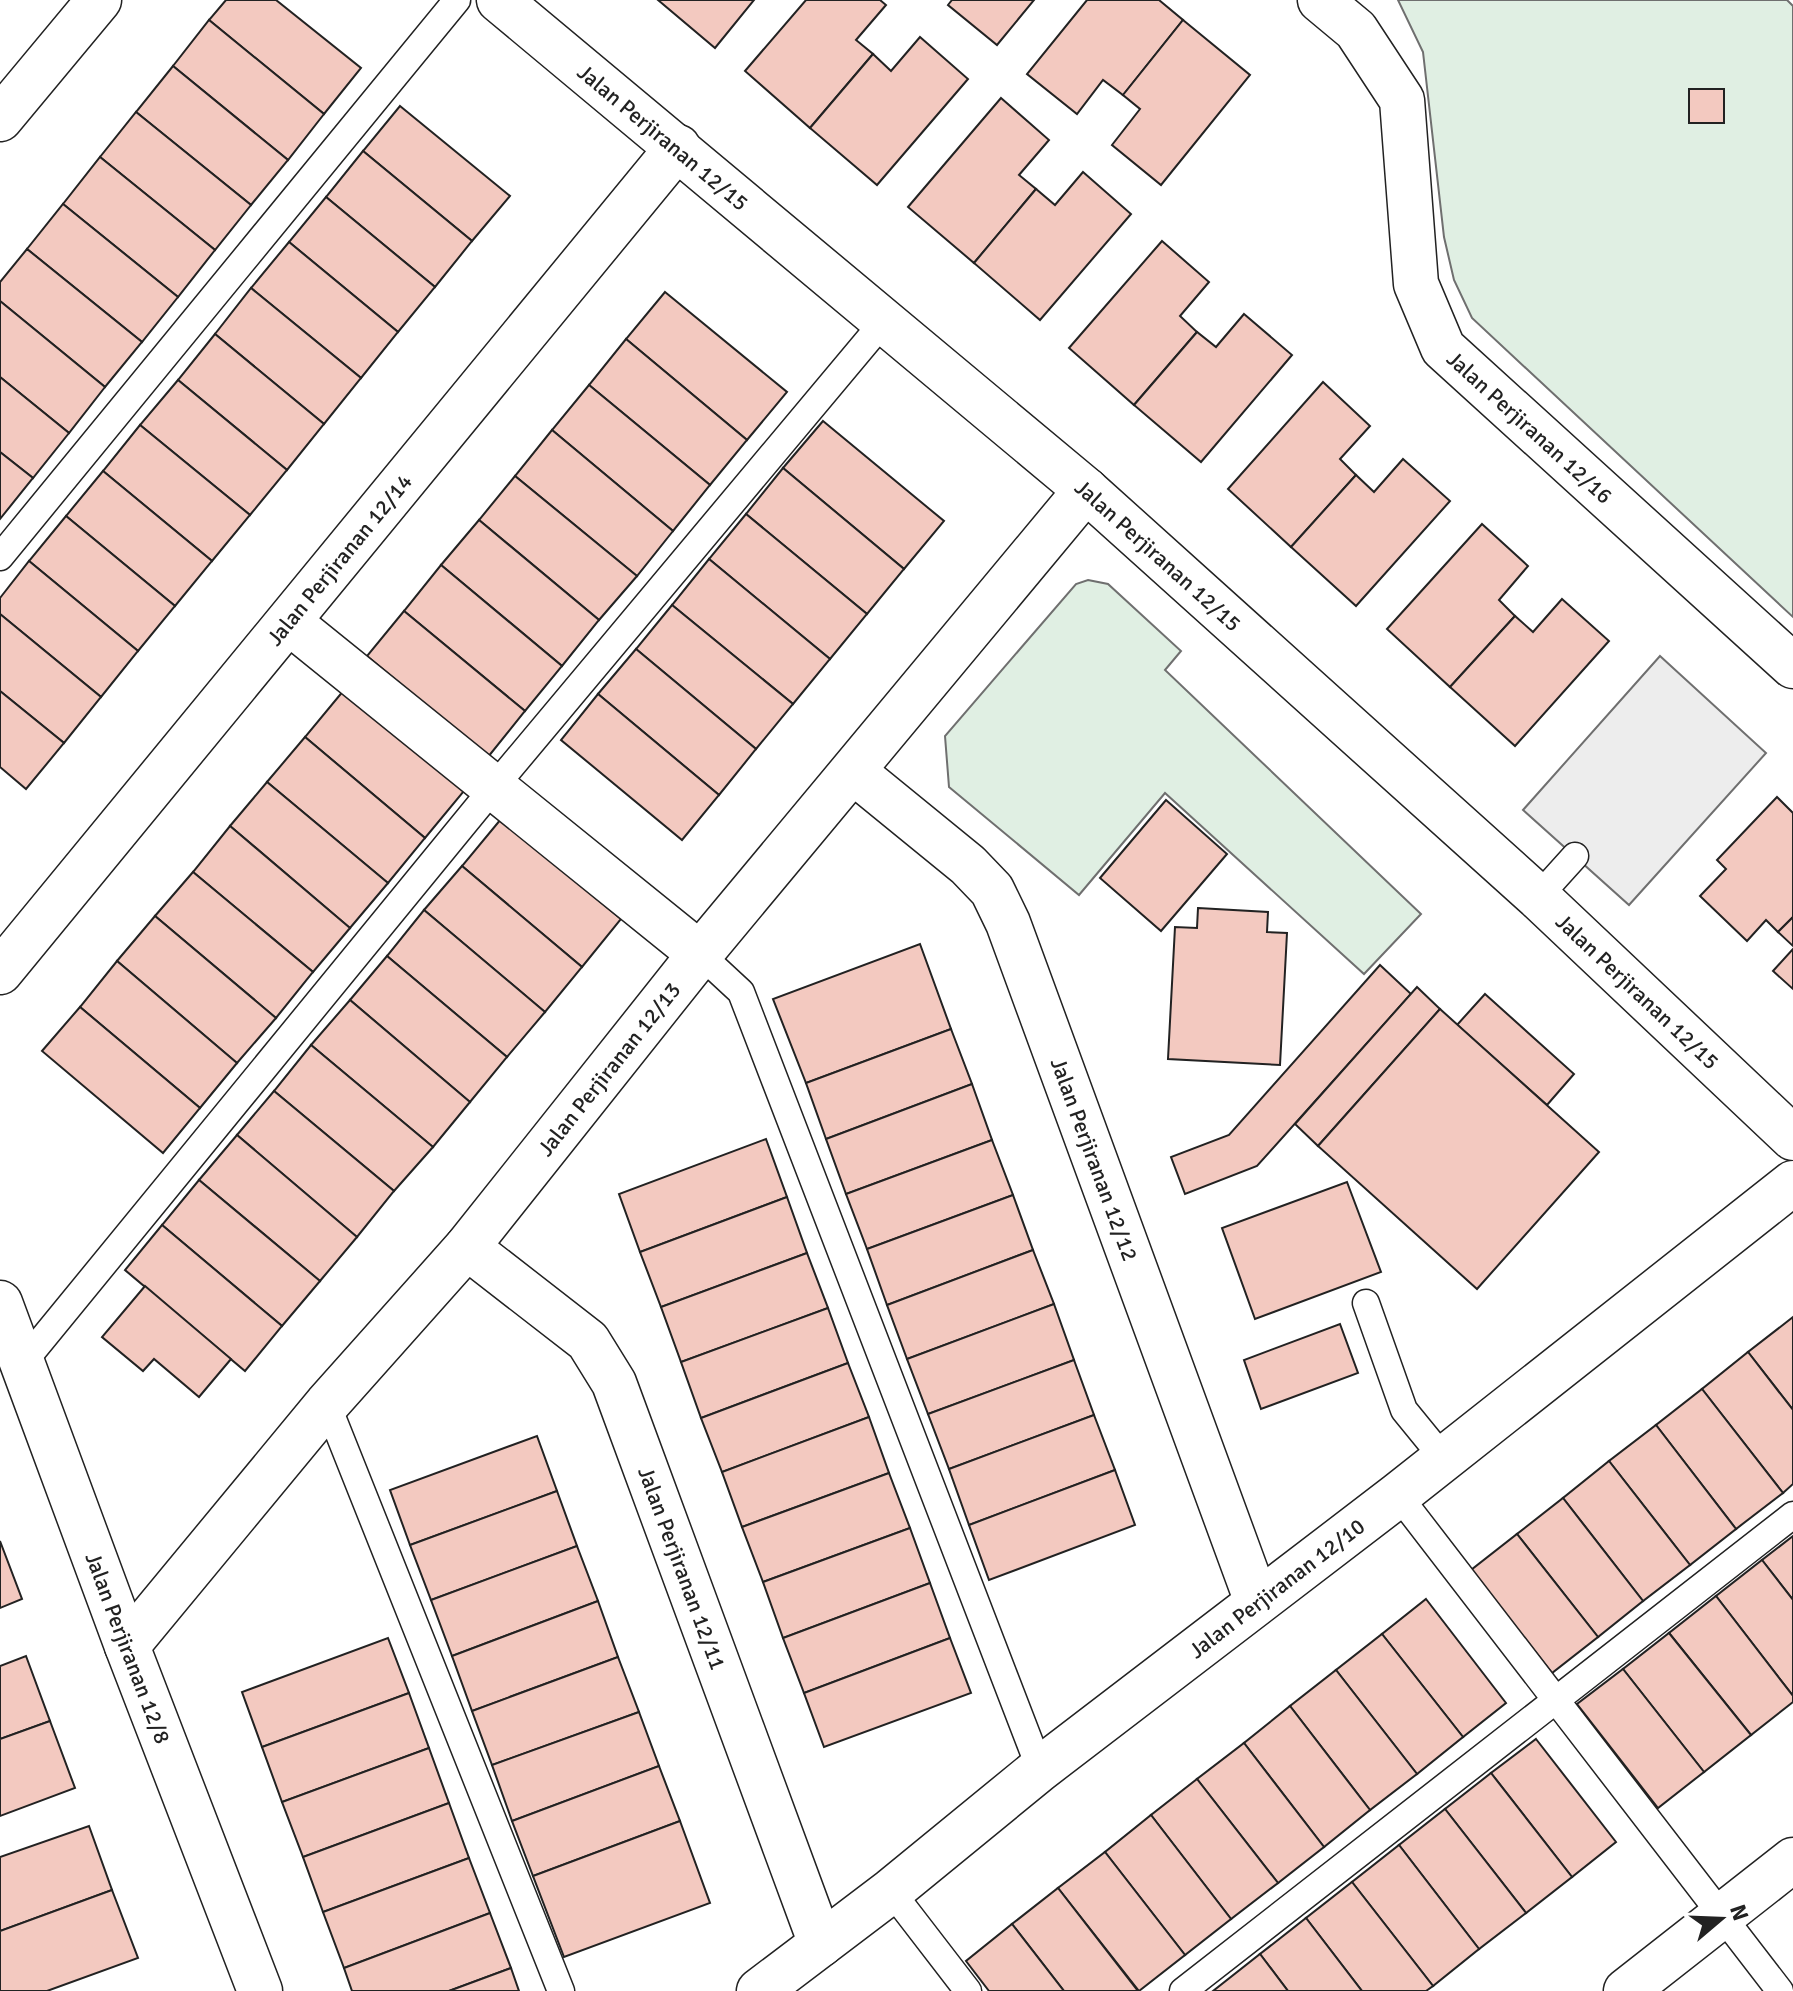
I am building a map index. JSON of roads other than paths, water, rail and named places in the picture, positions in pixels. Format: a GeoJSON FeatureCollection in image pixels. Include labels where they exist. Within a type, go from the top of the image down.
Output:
{"type":"FeatureCollection","features":[{"type":"Feature","properties":{"kind":"street","name":"Jalan Perjiranan 12/15"},"geometry":{"type":"LineString","coordinates":[[499,0],[1086,490],[1538,897],[1793,1138]]}},
{"type":"Feature","properties":{"kind":"street","name":"Jalan Perjiranan 12/16"},"geometry":{"type":"LineString","coordinates":[[1320,0],[1356,30],[1402,100],[1416,284],[1443,348],[1793,666]]}},
{"type":"Feature","properties":{"kind":"street"},"geometry":{"type":"LineString","coordinates":[[0,119],[91,2]]}},
{"type":"Feature","properties":{"kind":"street","name":"Jalan Perjiranan 12/14"},"geometry":{"type":"LineString","coordinates":[[0,972],[678,147]]}},
{"type":"Feature","properties":{"kind":"street","name":"Jalan Perjiranan 12/13"},"geometry":{"type":"LineString","coordinates":[[127,1646],[327,1404],[467,1247],[700,954],[1086,490]]}},
{"type":"Feature","properties":{"kind":"street"},"geometry":{"type":"LineString","coordinates":[[289,622],[700,954]]}},
{"type":"Feature","properties":{"kind":"street","name":"Jalan Perjiranan 12/12"},"geometry":{"type":"LineString","coordinates":[[854,772],[968,865],[992,890],[1008,923],[1257,1602]]}},
{"type":"Feature","properties":{"kind":"street","name":"Jalan Perjiranan 12/10"},"geometry":{"type":"LineString","coordinates":[[759,1991],[891,1891],[1040,1769],[1398,1495],[1793,1183]]}},
{"type":"Feature","properties":{"kind":"street","name":"Jalan Perjiranan 12/11"},"geometry":{"type":"LineString","coordinates":[[467,1247],[588,1341],[614,1383],[821,1944]]}},
{"type":"Feature","properties":{"kind":"street","name":"Jalan Perjiranan 12/8"},"geometry":{"type":"LineString","coordinates":[[0,1303],[127,1646],[260,1991]]}},
{"type":"Feature","properties":{"kind":"street"},"geometry":{"type":"LineString","coordinates":[[1626,1991],[1793,1860]]}},
{"type":"Feature","properties":{"kind":"lane"},"geometry":{"type":"LineString","coordinates":[[0,557],[457,0]]}},
{"type":"Feature","properties":{"kind":"lane"},"geometry":{"type":"LineString","coordinates":[[22,1364],[495,786],[885,320]]}},
{"type":"Feature","properties":{"kind":"lane"},"geometry":{"type":"LineString","coordinates":[[1538,897],[1575,856]]}},
{"type":"Feature","properties":{"kind":"lane"},"geometry":{"type":"LineString","coordinates":[[700,954],[741,992],[1040,1769]]}},
{"type":"Feature","properties":{"kind":"lane"},"geometry":{"type":"LineString","coordinates":[[1366,1303],[1404,1410],[1444,1459]]}},
{"type":"Feature","properties":{"kind":"lane"},"geometry":{"type":"LineString","coordinates":[[327,1404],[561,1991]]}},
{"type":"Feature","properties":{"kind":"lane"},"geometry":{"type":"LineString","coordinates":[[1398,1495],[1780,1991]]}},
{"type":"Feature","properties":{"kind":"lane"},"geometry":{"type":"LineString","coordinates":[[1183,1991],[1793,1515]]}},
{"type":"Feature","properties":{"kind":"lane"},"geometry":{"type":"LineString","coordinates":[[891,1891],[968,1991]]}}]}
